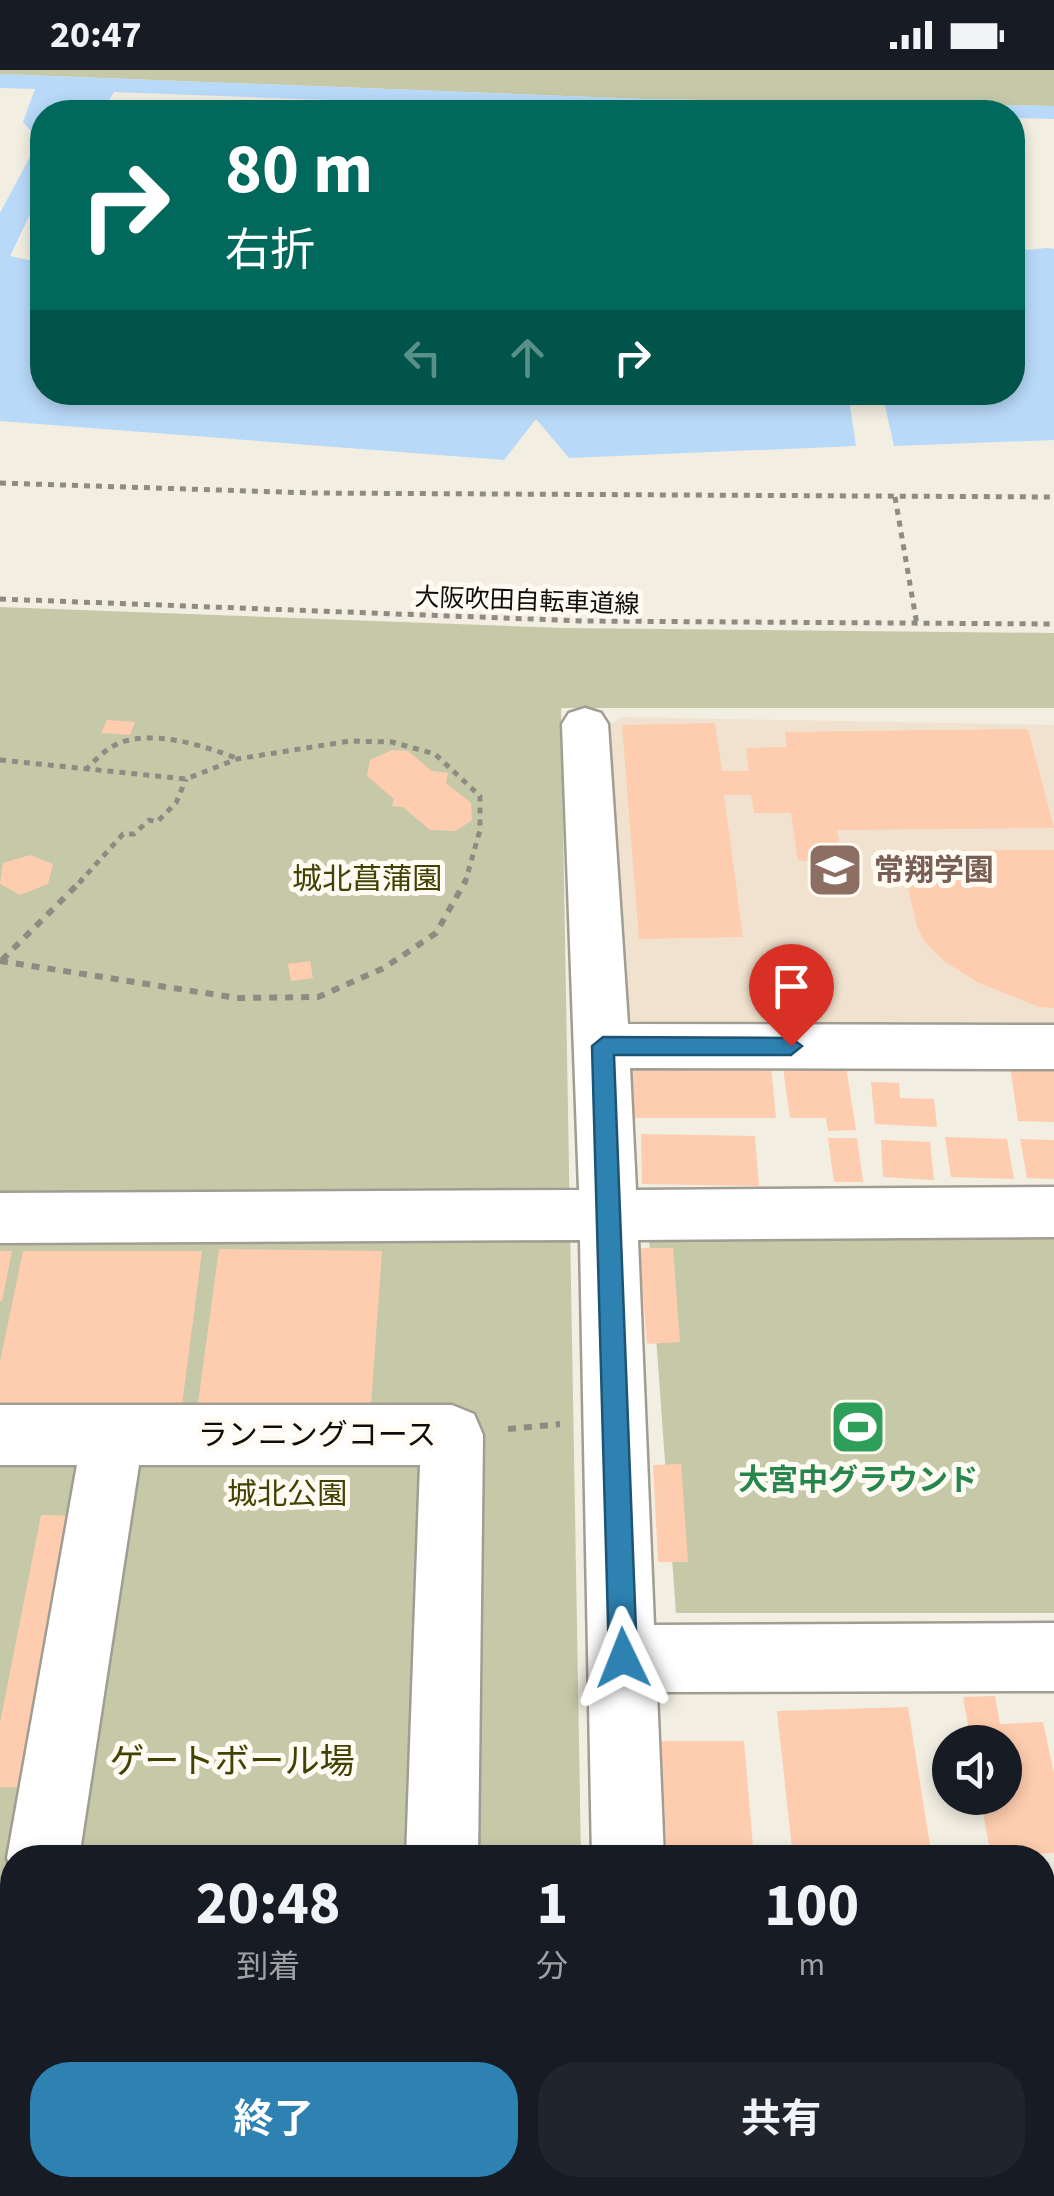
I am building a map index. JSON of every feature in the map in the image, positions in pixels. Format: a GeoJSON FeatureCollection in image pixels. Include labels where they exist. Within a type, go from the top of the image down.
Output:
{"type":"FeatureCollection","features":[{"type":"Feature","properties":{"kind":"street"},"geometry":{"type":"LineString","coordinates":[[585,724],[603,1046],[628,1845]]}},
{"type":"Feature","properties":{"kind":"street"},"geometry":{"type":"LineString","coordinates":[[603,1046],[1054,1047]]}},
{"type":"Feature","properties":{"kind":"street"},"geometry":{"type":"LineString","coordinates":[[0,1218],[480,1219],[608,1213],[1054,1212]]}},
{"type":"Feature","properties":{"kind":"street"},"geometry":{"type":"LineString","coordinates":[[45,1845],[112,1434]]}},
{"type":"Feature","properties":{"kind":"street","name":"ランニングコース"},"geometry":{"type":"LineString","coordinates":[[0,1435],[452,1435],[442,1845]]}},
{"type":"Feature","properties":{"kind":"street"},"geometry":{"type":"LineString","coordinates":[[623,1658],[1054,1657]]}},
{"type":"Feature","properties":{"kind":"path"},"geometry":{"type":"LineString","coordinates":[[0,484],[312,493],[1054,497]]}},
{"type":"Feature","properties":{"kind":"path"},"geometry":{"type":"LineString","coordinates":[[895,497],[917,625]]}},
{"type":"Feature","properties":{"kind":"path","name":"大阪吹田自転車道線"},"geometry":{"type":"LineString","coordinates":[[0,599],[584,620],[1054,624]]}},
{"type":"Feature","properties":{"kind":"path"},"geometry":{"type":"LineString","coordinates":[[84,770],[117,744],[160,740],[192,744],[237,759]]}},
{"type":"Feature","properties":{"kind":"path"},"geometry":{"type":"LineString","coordinates":[[0,764],[186,779],[237,759],[350,742],[392,742],[434,754],[480,796],[480,830],[467,879],[436,933],[384,968],[318,997],[237,998],[1,960],[89,873],[107,848],[123,834],[134,834],[149,820],[158,822],[171,810],[181,798],[186,779]]}},
{"type":"Feature","properties":{"kind":"path"},"geometry":{"type":"LineString","coordinates":[[452,1435],[579,1422]]}},
{"type":"Feature","properties":{"kind":"shaded area","name":"常翔学園"},"geometry":{"type":"Polygon","coordinates":[[[621,717],[1054,725],[1054,1027],[644,1028],[623,1014],[610,725],[621,717]]]}},
{"type":"Feature","properties":{"kind":"green space"},"geometry":{"type":"Polygon","coordinates":[[[0,70],[1054,70],[1054,106],[1025,106],[1025,100],[644,99],[0,74],[0,70]]]}},
{"type":"Feature","properties":{"kind":"green space","name":"城北公園"},"geometry":{"type":"Polygon","coordinates":[[[0,607],[563,628],[1054,633],[1054,708],[561,708],[581,1845],[0,1845],[0,607]]]}},
{"type":"Feature","properties":{"kind":"green space","name":"大宮中グラウンド"},"geometry":{"type":"Polygon","coordinates":[[[1054,1238],[1054,1613],[676,1613],[649,1240],[1054,1238]]]}},
{"type":"Feature","properties":{"kind":"water"},"geometry":{"type":"Polygon","coordinates":[[[0,74],[703,100],[327,100],[114,92],[109,100],[31,100],[35,89],[0,88],[0,74]]]}},
{"type":"Feature","properties":{"kind":"water"},"geometry":{"type":"Polygon","coordinates":[[[30,103],[30,130],[23,122],[30,103]]]}},
{"type":"Feature","properties":{"kind":"water"},"geometry":{"type":"Polygon","coordinates":[[[1025,106],[1054,106],[1054,119],[1025,118],[1025,106]]]}},
{"type":"Feature","properties":{"kind":"water"},"geometry":{"type":"Polygon","coordinates":[[[30,157],[30,214],[10,256],[30,260],[30,405],[850,405],[856,446],[569,458],[536,419],[504,460],[0,421],[0,213],[30,157]]]}},
{"type":"Feature","properties":{"kind":"water"},"geometry":{"type":"Polygon","coordinates":[[[1054,249],[1054,440],[894,446],[885,405],[1025,405],[1025,250],[1054,249]]]}},
{"type":"Feature","properties":{"kind":"building"},"geometry":{"type":"Polygon","coordinates":[[[107,720],[135,722],[130,735],[101,733],[107,720]]]}},
{"type":"Feature","properties":{"kind":"building"},"geometry":{"type":"Polygon","coordinates":[[[715,723],[722,771],[749,771],[746,748],[787,747],[785,732],[1028,729],[1054,828],[837,830],[843,861],[798,861],[791,813],[754,813],[751,795],[724,795],[743,937],[639,939],[622,725],[715,723]]]}},
{"type":"Feature","properties":{"kind":"building"},"geometry":{"type":"Polygon","coordinates":[[[392,750],[408,751],[432,771],[448,773],[446,783],[471,803],[472,820],[456,831],[430,830],[403,807],[392,806],[394,799],[367,776],[370,760],[392,750]]]}},
{"type":"Feature","properties":{"kind":"building"},"geometry":{"type":"Polygon","coordinates":[[[899,850],[1054,850],[1054,1008],[1039,1007],[977,982],[944,961],[924,941],[899,850]]]}},
{"type":"Feature","properties":{"kind":"building"},"geometry":{"type":"Polygon","coordinates":[[[30,855],[53,864],[48,884],[20,895],[0,884],[3,863],[30,855]]]}},
{"type":"Feature","properties":{"kind":"building"},"geometry":{"type":"Polygon","coordinates":[[[310,961],[313,978],[291,981],[288,964],[310,961]]]}},
{"type":"Feature","properties":{"kind":"building"},"geometry":{"type":"Polygon","coordinates":[[[771,1066],[776,1118],[634,1118],[631,1067],[771,1066]]]}},
{"type":"Feature","properties":{"kind":"building"},"geometry":{"type":"Polygon","coordinates":[[[846,1067],[856,1130],[828,1131],[826,1118],[790,1118],[783,1068],[846,1067]]]}},
{"type":"Feature","properties":{"kind":"building"},"geometry":{"type":"Polygon","coordinates":[[[1010,1067],[1054,1069],[1054,1122],[1018,1121],[1010,1067]]]}},
{"type":"Feature","properties":{"kind":"building"},"geometry":{"type":"Polygon","coordinates":[[[871,1082],[899,1083],[900,1098],[934,1099],[937,1127],[875,1124],[871,1082]]]}},
{"type":"Feature","properties":{"kind":"building"},"geometry":{"type":"Polygon","coordinates":[[[641,1134],[755,1136],[759,1186],[642,1184],[641,1134]]]}},
{"type":"Feature","properties":{"kind":"building"},"geometry":{"type":"Polygon","coordinates":[[[945,1137],[1007,1139],[1014,1179],[951,1177],[945,1137]]]}},
{"type":"Feature","properties":{"kind":"building"},"geometry":{"type":"Polygon","coordinates":[[[828,1138],[857,1138],[863,1182],[834,1182],[828,1138]]]}},
{"type":"Feature","properties":{"kind":"building"},"geometry":{"type":"Polygon","coordinates":[[[1020,1139],[1054,1140],[1054,1179],[1027,1178],[1020,1139]]]}},
{"type":"Feature","properties":{"kind":"building"},"geometry":{"type":"Polygon","coordinates":[[[881,1140],[930,1142],[934,1180],[883,1177],[881,1140]]]}},
{"type":"Feature","properties":{"kind":"building"},"geometry":{"type":"Polygon","coordinates":[[[639,1248],[673,1248],[680,1342],[647,1344],[639,1248]]]}},
{"type":"Feature","properties":{"kind":"building"},"geometry":{"type":"Polygon","coordinates":[[[219,1249],[382,1251],[371,1405],[198,1403],[219,1249]]]}},
{"type":"Feature","properties":{"kind":"building"},"geometry":{"type":"Polygon","coordinates":[[[0,1251],[12,1251],[2,1301],[0,1301],[0,1251]]]}},
{"type":"Feature","properties":{"kind":"building"},"geometry":{"type":"Polygon","coordinates":[[[23,1251],[202,1251],[182,1405],[0,1406],[0,1362],[23,1251]]]}},
{"type":"Feature","properties":{"kind":"building"},"geometry":{"type":"Polygon","coordinates":[[[681,1464],[688,1562],[658,1562],[653,1465],[681,1464]]]}},
{"type":"Feature","properties":{"kind":"building"},"geometry":{"type":"Polygon","coordinates":[[[41,1515],[92,1516],[43,1788],[0,1787],[0,1723],[41,1515]]]}},
{"type":"Feature","properties":{"kind":"building"},"geometry":{"type":"Polygon","coordinates":[[[995,1696],[1000,1724],[1043,1722],[1054,1773],[1054,1845],[989,1845],[983,1815],[1022,1815],[1022,1725],[968,1725],[963,1697],[995,1696]]]}},
{"type":"Feature","properties":{"kind":"building"},"geometry":{"type":"Polygon","coordinates":[[[908,1707],[930,1845],[792,1845],[777,1711],[908,1707]]]}},
{"type":"Feature","properties":{"kind":"building"},"geometry":{"type":"Polygon","coordinates":[[[661,1741],[744,1741],[753,1845],[666,1845],[661,1741]]]}},
{"type":"Feature","properties":{"kind":"place","name":"常翔学園"},"geometry":{"type":"Point","coordinates":[835,870]}},
{"type":"Feature","properties":{"kind":"place","name":"大宮中グラウンド"},"geometry":{"type":"Point","coordinates":[858,1427]}},
{"type":"Feature","properties":{"kind":"route"},"geometry":{"type":"LineString","coordinates":[[623,1658],[603,1046],[791,1046]]}},
{"type":"Feature","properties":{"kind":"park label","name":"城北菖蒲園"},"geometry":{"type":"Point","coordinates":[367,879]}},
{"type":"Feature","properties":{"kind":"park label","name":"ゲートボール場"},"geometry":{"type":"Point","coordinates":[232,1761]}}]}
